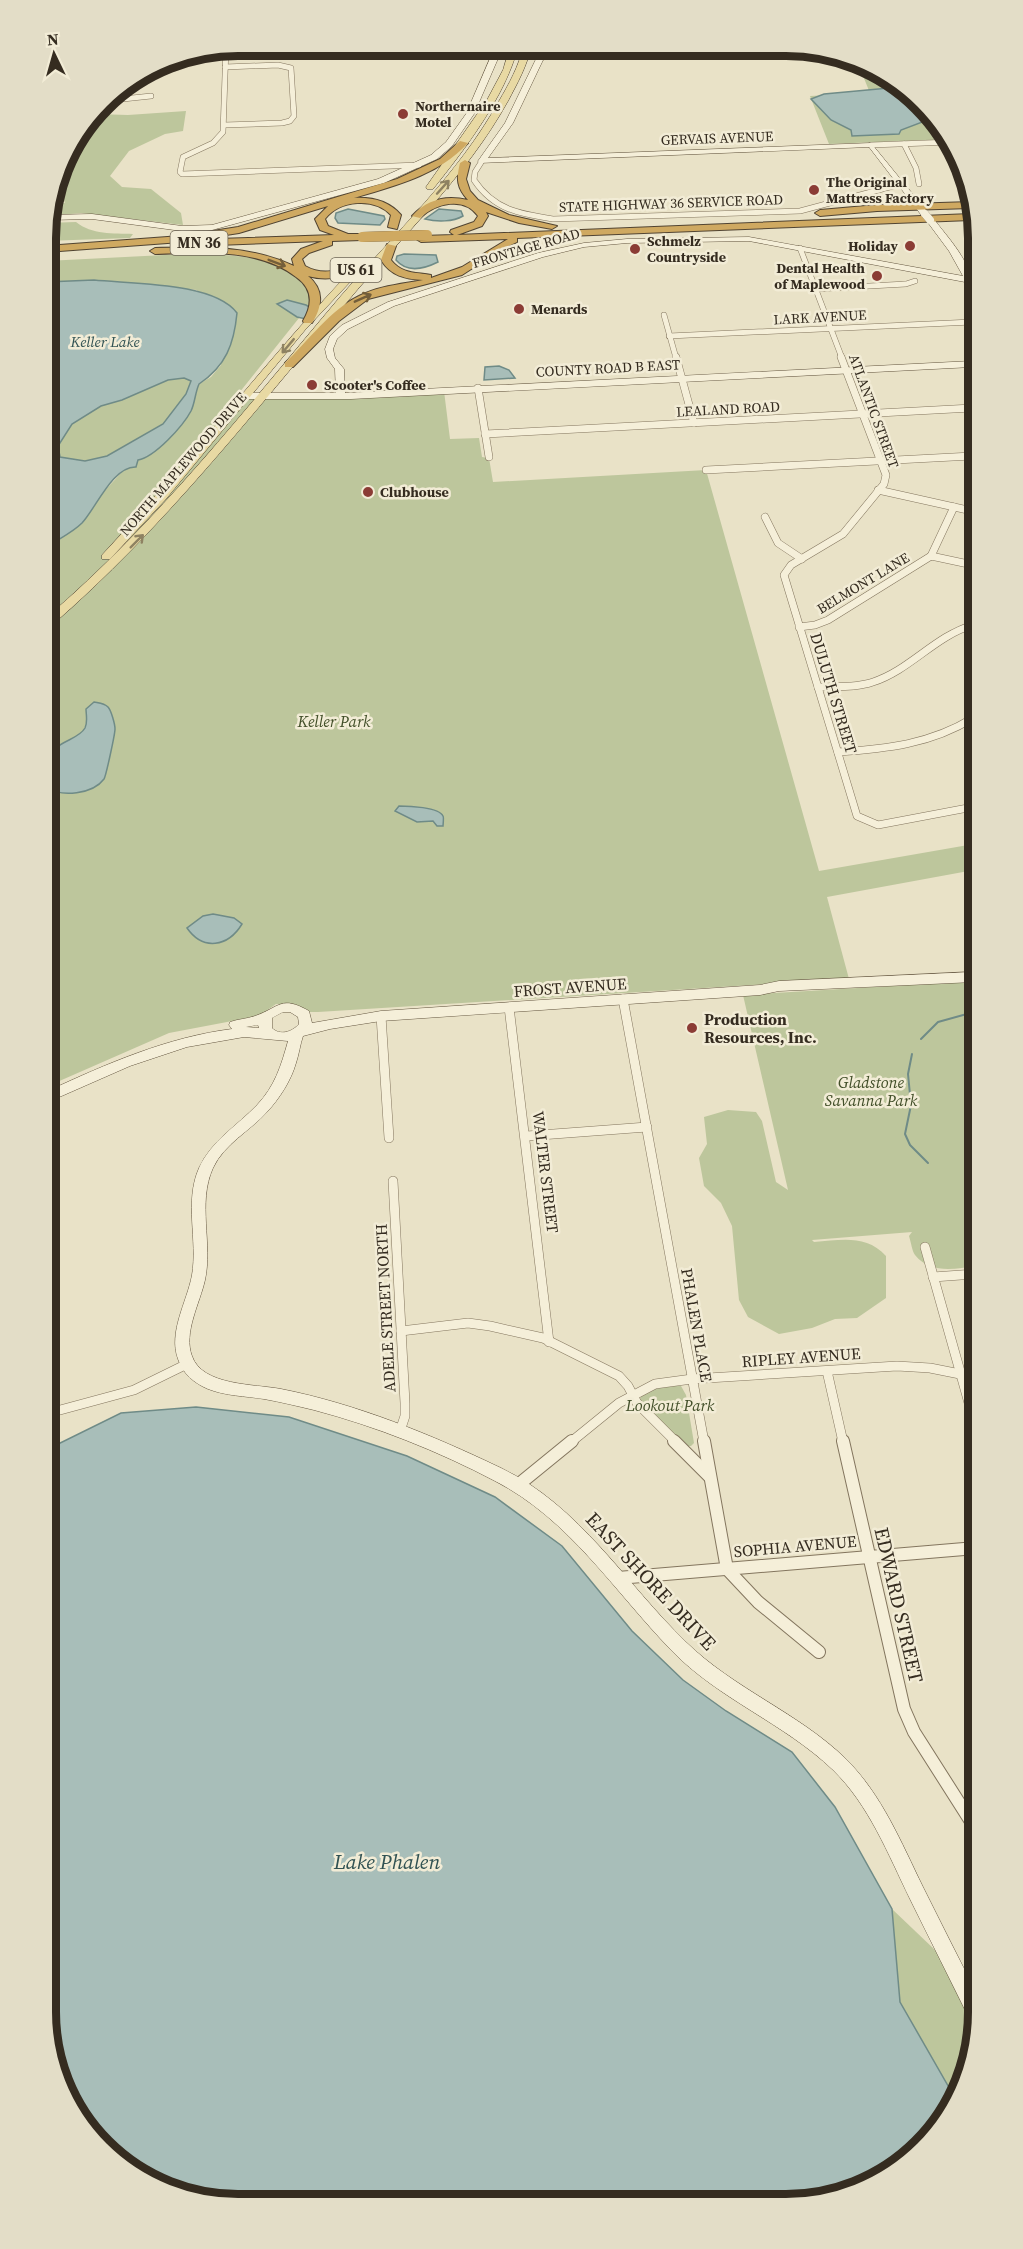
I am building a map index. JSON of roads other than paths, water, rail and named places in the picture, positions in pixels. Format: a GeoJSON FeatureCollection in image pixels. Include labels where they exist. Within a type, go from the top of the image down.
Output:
{"type":"FeatureCollection","features":[{"type":"Feature","properties":{"kind":"highway"},"geometry":{"type":"LineString","coordinates":[[56,249],[198,237],[251,226],[386,186],[443,160],[463,143]]}},
{"type":"Feature","properties":{"kind":"highway"},"geometry":{"type":"LineString","coordinates":[[465,163],[460,179],[464,190],[479,205],[501,215],[532,224],[631,227]]}},
{"type":"Feature","properties":{"kind":"highway"},"geometry":{"type":"LineString","coordinates":[[417,216],[429,206],[449,201],[472,205],[482,212],[481,222],[474,227],[425,237]]}},
{"type":"Feature","properties":{"kind":"highway"},"geometry":{"type":"LineString","coordinates":[[357,238],[324,228],[320,219],[324,212],[337,205],[350,202],[378,203],[395,212],[396,220],[393,227]]}},
{"type":"Feature","properties":{"kind":"highway"},"geometry":{"type":"LineString","coordinates":[[643,226],[964,205]]}},
{"type":"Feature","properties":{"kind":"highway","name":"MN 36"},"geometry":{"type":"LineString","coordinates":[[425,237],[643,226],[966,215]]}},
{"type":"Feature","properties":{"kind":"highway","name":"MN 36"},"geometry":{"type":"LineString","coordinates":[[56,250],[685,229],[966,215]]}},
{"type":"Feature","properties":{"kind":"highway"},"geometry":{"type":"LineString","coordinates":[[198,237],[222,226]]}},
{"type":"Feature","properties":{"kind":"highway"},"geometry":{"type":"LineString","coordinates":[[685,229],[967,227]]}},
{"type":"Feature","properties":{"kind":"highway"},"geometry":{"type":"LineString","coordinates":[[289,364],[347,308],[365,297],[452,275],[465,269],[494,247],[508,242],[576,233]]}},
{"type":"Feature","properties":{"kind":"highway"},"geometry":{"type":"LineString","coordinates":[[390,246],[386,256],[387,263],[394,270],[412,276],[426,277],[448,273],[462,265],[464,252],[449,242],[425,237]]}},
{"type":"Feature","properties":{"kind":"highway","name":"MN 36"},"geometry":{"type":"LineString","coordinates":[[56,250],[341,242],[357,238]]}},
{"type":"Feature","properties":{"kind":"highway"},"geometry":{"type":"LineString","coordinates":[[341,242],[305,251],[297,259],[298,265],[313,274],[330,276],[347,273],[363,262]]}},
{"type":"Feature","properties":{"kind":"highway"},"geometry":{"type":"LineString","coordinates":[[73,251],[220,252],[266,258],[292,269],[313,286],[316,303],[308,321]]}},
{"type":"Feature","properties":{"kind":"main road"},"geometry":{"type":"LineString","coordinates":[[425,193],[463,143],[498,89],[511,56]]}},
{"type":"Feature","properties":{"kind":"main road","name":"US 61"},"geometry":{"type":"LineString","coordinates":[[262,398],[390,246],[465,163],[503,103],[524,56]]}},
{"type":"Feature","properties":{"kind":"main road","name":"US 61"},"geometry":{"type":"LineString","coordinates":[[246,396],[308,321],[417,201]]}},
{"type":"Feature","properties":{"kind":"main road","name":"NORTH MAPLEWOOD DRIVE"},"geometry":{"type":"LineString","coordinates":[[56,605],[138,524],[246,396]]}},
{"type":"Feature","properties":{"kind":"main road","name":"NORTH MAPLEWOOD DRIVE"},"geometry":{"type":"LineString","coordinates":[[56,614],[136,542],[177,498],[262,398]]}},
{"type":"Feature","properties":{"kind":"street"},"geometry":{"type":"LineString","coordinates":[[226,56],[223,132],[217,140],[186,155],[180,161],[180,172],[187,174],[418,165]]}},
{"type":"Feature","properties":{"kind":"street"},"geometry":{"type":"LineString","coordinates":[[57,218],[97,217],[196,230],[222,226],[381,181],[418,165],[445,149],[477,101],[496,56]]}},
{"type":"Feature","properties":{"kind":"street"},"geometry":{"type":"LineString","coordinates":[[482,161],[499,139],[540,59],[544,56]]}},
{"type":"Feature","properties":{"kind":"street"},"geometry":{"type":"LineString","coordinates":[[224,125],[282,123],[292,120],[294,116],[292,69],[278,65],[225,67]]}},
{"type":"Feature","properties":{"kind":"street"},"geometry":{"type":"LineString","coordinates":[[120,99],[152,96]]}},
{"type":"Feature","properties":{"kind":"street","name":"GERVAIS AVENUE"},"geometry":{"type":"LineString","coordinates":[[482,161],[940,142]]}},
{"type":"Feature","properties":{"kind":"street"},"geometry":{"type":"LineString","coordinates":[[904,144],[916,168],[919,184]]}},
{"type":"Feature","properties":{"kind":"street"},"geometry":{"type":"LineString","coordinates":[[871,145],[954,251],[968,276]]}},
{"type":"Feature","properties":{"kind":"street","name":"STATE HIGHWAY 36 SERVICE ROAD"},"geometry":{"type":"LineString","coordinates":[[482,161],[475,172],[474,180],[484,195],[510,210],[553,219],[800,211],[828,205],[871,189],[901,184]]}},
{"type":"Feature","properties":{"kind":"street","name":"FRONTAGE ROAD"},"geometry":{"type":"LineString","coordinates":[[341,395],[339,369],[331,358],[329,349],[333,338],[345,327],[392,304],[519,263],[572,247],[627,241],[736,238],[800,248]]}},
{"type":"Feature","properties":{"kind":"street"},"geometry":{"type":"LineString","coordinates":[[800,248],[968,281]]}},
{"type":"Feature","properties":{"kind":"street","name":"ATLANTIC STREET"},"geometry":{"type":"LineString","coordinates":[[784,579],[788,568],[843,534],[878,490],[886,475],[800,248]]}},
{"type":"Feature","properties":{"kind":"street"},"geometry":{"type":"LineString","coordinates":[[815,289],[906,284],[915,281]]}},
{"type":"Feature","properties":{"kind":"street"},"geometry":{"type":"LineString","coordinates":[[664,315],[694,423]]}},
{"type":"Feature","properties":{"kind":"street","name":"LARK AVENUE"},"geometry":{"type":"LineString","coordinates":[[669,336],[968,322]]}},
{"type":"Feature","properties":{"kind":"street","name":"COUNTY ROAD B EAST"},"geometry":{"type":"LineString","coordinates":[[246,396],[262,398],[341,395],[968,364]]}},
{"type":"Feature","properties":{"kind":"street"},"geometry":{"type":"LineString","coordinates":[[478,388],[489,457]]}},
{"type":"Feature","properties":{"kind":"street","name":"LEALAND ROAD"},"geometry":{"type":"LineString","coordinates":[[485,434],[968,408]]}},
{"type":"Feature","properties":{"kind":"street"},"geometry":{"type":"LineString","coordinates":[[706,470],[968,456]]}},
{"type":"Feature","properties":{"kind":"street"},"geometry":{"type":"LineString","coordinates":[[878,490],[968,510]]}},
{"type":"Feature","properties":{"kind":"street"},"geometry":{"type":"LineString","coordinates":[[931,556],[954,507]]}},
{"type":"Feature","properties":{"kind":"street"},"geometry":{"type":"LineString","coordinates":[[765,517],[770,534],[776,543],[802,559]]}},
{"type":"Feature","properties":{"kind":"street","name":"BELMONT LANE"},"geometry":{"type":"LineString","coordinates":[[799,627],[815,625],[828,620],[931,556],[968,564]]}},
{"type":"Feature","properties":{"kind":"street","name":"DULUTH STREET"},"geometry":{"type":"LineString","coordinates":[[784,579],[857,816],[878,825],[968,808]]}},
{"type":"Feature","properties":{"kind":"street"},"geometry":{"type":"LineString","coordinates":[[818,687],[864,684],[880,679],[952,633],[968,627]]}},
{"type":"Feature","properties":{"kind":"street"},"geometry":{"type":"LineString","coordinates":[[838,752],[933,738],[953,731],[968,721]]}},
{"type":"Feature","properties":{"kind":"street","name":"FROST AVENUE"},"geometry":{"type":"LineString","coordinates":[[299,1033],[321,1025],[357,1022],[381,1016],[760,990],[780,992],[880,987],[923,984],[932,980],[968,977]]}},
{"type":"Feature","properties":{"kind":"street","name":"PHALEN PLACE"},"geometry":{"type":"LineString","coordinates":[[623,999],[709,1476],[728,1569]]}},
{"type":"Feature","properties":{"kind":"street"},"geometry":{"type":"LineString","coordinates":[[56,1084],[138,1049],[187,1034],[249,1022],[281,1007],[292,1007],[301,1011],[306,1021],[291,1046],[288,1069],[278,1086],[262,1108],[222,1144],[204,1173],[199,1196],[202,1251],[199,1277],[182,1342],[187,1364],[134,1390],[56,1411]]}},
{"type":"Feature","properties":{"kind":"street","name":"WALTER STREET"},"geometry":{"type":"LineString","coordinates":[[509,1007],[527,1136],[549,1341]]}},
{"type":"Feature","properties":{"kind":"street","name":"FROST AVENUE"},"geometry":{"type":"LineString","coordinates":[[301,1011],[315,1016],[356,1013],[381,1016]]}},
{"type":"Feature","properties":{"kind":"street"},"geometry":{"type":"LineString","coordinates":[[267,1015],[264,1024],[281,1046],[278,1086]]}},
{"type":"Feature","properties":{"kind":"street"},"geometry":{"type":"LineString","coordinates":[[381,1016],[389,1138]]}},
{"type":"Feature","properties":{"kind":"street"},"geometry":{"type":"LineString","coordinates":[[56,1093],[118,1066],[167,1049],[239,1032],[286,1037],[299,1033]]}},
{"type":"Feature","properties":{"kind":"street"},"geometry":{"type":"LineString","coordinates":[[527,1136],[647,1127]]}},
{"type":"Feature","properties":{"kind":"street","name":"ADELE STREET NORTH"},"geometry":{"type":"LineString","coordinates":[[393,1181],[405,1416],[400,1431]]}},
{"type":"Feature","properties":{"kind":"street"},"geometry":{"type":"LineString","coordinates":[[925,1247],[967,1399]]}},
{"type":"Feature","properties":{"kind":"street"},"geometry":{"type":"LineString","coordinates":[[933,1277],[967,1275]]}},
{"type":"Feature","properties":{"kind":"street"},"geometry":{"type":"LineString","coordinates":[[401,1331],[468,1323],[526,1334],[549,1341],[619,1376],[637,1403],[709,1476]]}},
{"type":"Feature","properties":{"kind":"street","name":"EAST SHORE DRIVE"},"geometry":{"type":"LineString","coordinates":[[187,1364],[206,1382],[217,1386],[283,1396],[400,1431],[518,1485],[551,1508],[583,1537],[690,1658],[725,1686],[822,1749],[851,1777],[885,1827],[967,1990]]}},
{"type":"Feature","properties":{"kind":"street","name":"RIPLEY AVENUE"},"geometry":{"type":"LineString","coordinates":[[518,1485],[612,1408],[655,1384],[692,1379],[897,1366],[930,1368],[967,1375]]}},
{"type":"Feature","properties":{"kind":"street","name":"EDWARD STREET"},"geometry":{"type":"LineString","coordinates":[[827,1371],[904,1709],[914,1732],[967,1815]]}},
{"type":"Feature","properties":{"kind":"street","name":"SOPHIA AVENUE"},"geometry":{"type":"LineString","coordinates":[[618,1578],[967,1549]]}},
{"type":"Feature","properties":{"kind":"street"},"geometry":{"type":"LineString","coordinates":[[728,1569],[758,1602],[819,1652]]}},
{"type":"Feature","properties":{"kind":"water"},"geometry":{"type":"Polygon","coordinates":[[[888,88],[925,121],[901,130],[899,134],[852,136],[851,130],[831,120],[811,99],[824,94],[888,88]]]}},
{"type":"Feature","properties":{"kind":"water"},"geometry":{"type":"Polygon","coordinates":[[[348,209],[384,216],[385,219],[380,225],[338,223],[335,218],[336,213],[348,209]]]}},
{"type":"Feature","properties":{"kind":"water"},"geometry":{"type":"Polygon","coordinates":[[[439,209],[461,211],[463,216],[445,221],[425,219],[439,209]]]}},
{"type":"Feature","properties":{"kind":"water"},"geometry":{"type":"Polygon","coordinates":[[[404,254],[436,255],[438,262],[421,268],[405,267],[396,260],[397,256],[404,254]]]}},
{"type":"Feature","properties":{"kind":"water","name":"Keller Lake"},"geometry":{"type":"Polygon","coordinates":[[[94,280],[171,286],[210,295],[226,303],[237,313],[231,344],[216,370],[199,384],[192,408],[182,425],[160,447],[145,458],[138,460],[136,467],[120,473],[112,480],[82,523],[56,541],[56,282],[94,280]],[[184,378],[168,380],[122,400],[101,406],[72,424],[58,446],[60,457],[85,461],[107,456],[163,424],[186,394],[191,381],[184,378]]]}},
{"type":"Feature","properties":{"kind":"water"},"geometry":{"type":"Polygon","coordinates":[[[287,300],[306,305],[314,310],[306,319],[297,317],[277,304],[287,300]]]}},
{"type":"Feature","properties":{"kind":"water"},"geometry":{"type":"Polygon","coordinates":[[[499,366],[509,370],[515,378],[484,380],[485,367],[499,366]]]}},
{"type":"Feature","properties":{"kind":"water"},"geometry":{"type":"Polygon","coordinates":[[[94,702],[108,707],[112,714],[115,732],[107,771],[99,784],[85,791],[68,793],[56,791],[56,748],[85,728],[86,709],[94,702]]]}},
{"type":"Feature","properties":{"kind":"water"},"geometry":{"type":"Polygon","coordinates":[[[399,806],[436,811],[443,816],[443,826],[437,826],[433,821],[417,822],[395,811],[399,806]]]}},
{"type":"Feature","properties":{"kind":"water"},"geometry":{"type":"Polygon","coordinates":[[[213,914],[234,918],[242,924],[230,938],[215,943],[200,940],[187,928],[203,916],[213,914]]]}},
{"type":"Feature","properties":{"kind":"water","name":"Lake Phalen"},"geometry":{"type":"Polygon","coordinates":[[[196,1407],[289,1417],[407,1456],[495,1497],[562,1546],[632,1631],[683,1680],[726,1711],[792,1752],[835,1807],[892,1909],[900,2002],[950,2089],[937,2112],[922,2131],[886,2163],[866,2175],[832,2187],[785,2194],[238,2194],[202,2190],[179,2184],[157,2175],[118,2148],[86,2112],[74,2092],[65,2070],[57,2035],[56,1445],[121,1413],[196,1407]]]}},
{"type":"Feature","properties":{"kind":"waterway"},"geometry":{"type":"LineString","coordinates":[[921,1039],[938,1022],[968,1014]]}},
{"type":"Feature","properties":{"kind":"waterway"},"geometry":{"type":"LineString","coordinates":[[912,1054],[908,1074],[911,1105],[905,1134],[910,1145],[928,1163]]}},
{"type":"Feature","properties":{"kind":"place","name":"Northernaire Motel"},"geometry":{"type":"Point","coordinates":[403,114]}},
{"type":"Feature","properties":{"kind":"place","name":"The Original Mattress Factory"},"geometry":{"type":"Point","coordinates":[814,190]}},
{"type":"Feature","properties":{"kind":"place","name":"Holiday"},"geometry":{"type":"Point","coordinates":[910,246]}},
{"type":"Feature","properties":{"kind":"place","name":"Schmelz Countryside"},"geometry":{"type":"Point","coordinates":[635,249]}},
{"type":"Feature","properties":{"kind":"place","name":"Dental Health of Maplewood"},"geometry":{"type":"Point","coordinates":[877,276]}},
{"type":"Feature","properties":{"kind":"place","name":"Menards"},"geometry":{"type":"Point","coordinates":[519,309]}},
{"type":"Feature","properties":{"kind":"place","name":"Scooter's Coffee"},"geometry":{"type":"Point","coordinates":[312,385]}},
{"type":"Feature","properties":{"kind":"place","name":"Clubhouse"},"geometry":{"type":"Point","coordinates":[368,492]}},
{"type":"Feature","properties":{"kind":"place","name":"Production Resources, Inc."},"geometry":{"type":"Point","coordinates":[692,1028]}},
{"type":"Feature","properties":{"kind":"park label","name":"Keller Park"},"geometry":{"type":"Point","coordinates":[334,721]}},
{"type":"Feature","properties":{"kind":"park label","name":"Gladstone Savanna Park"},"geometry":{"type":"Point","coordinates":[871,1091]}},
{"type":"Feature","properties":{"kind":"park label","name":"Lookout Park"},"geometry":{"type":"Point","coordinates":[670,1405]}}]}
